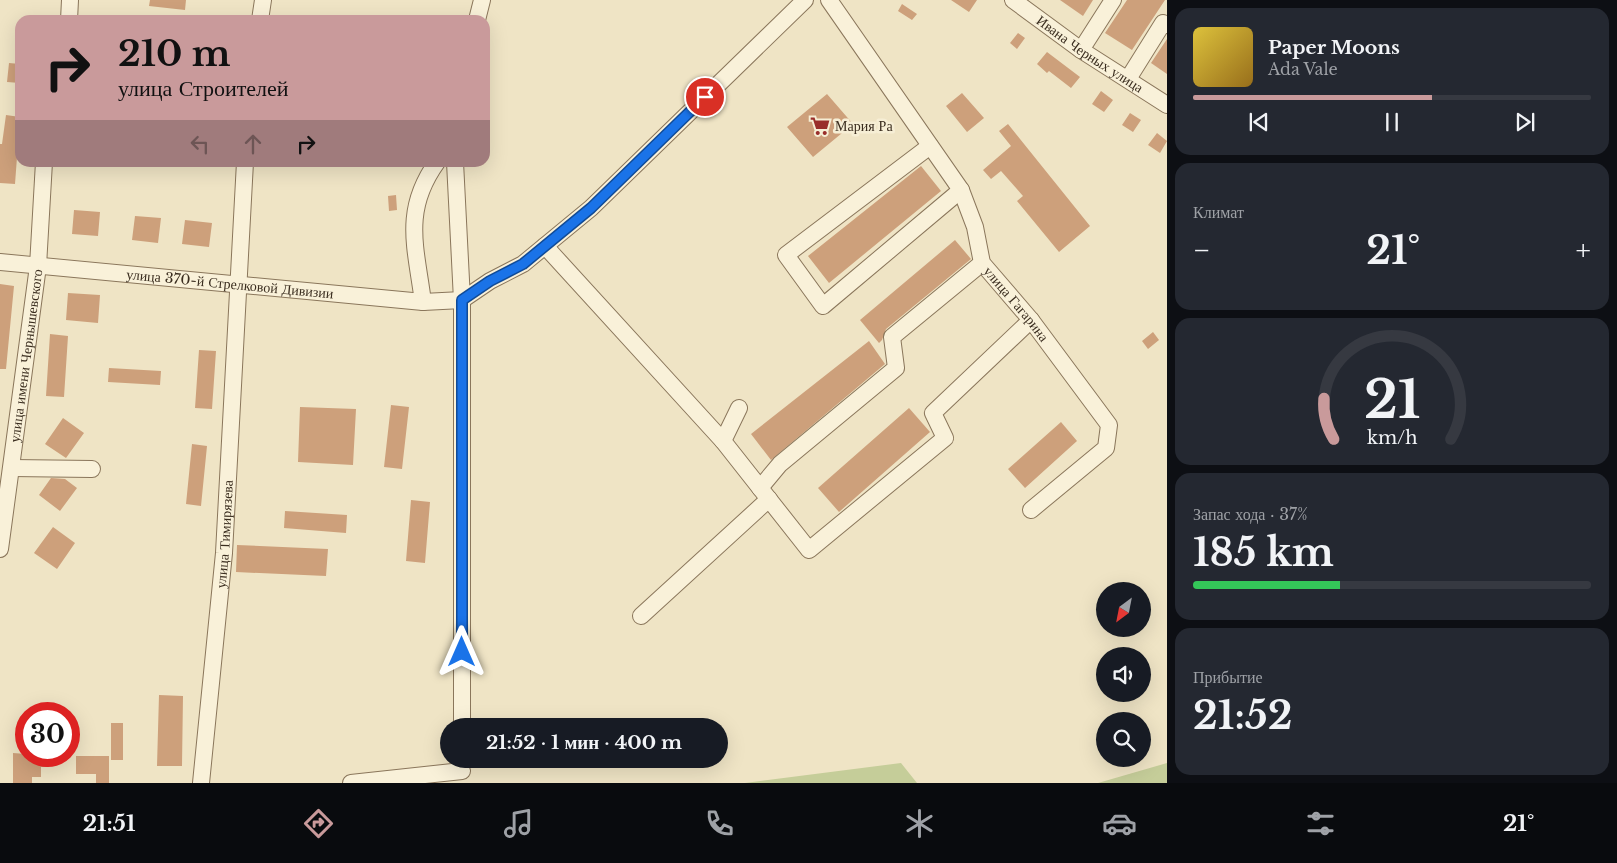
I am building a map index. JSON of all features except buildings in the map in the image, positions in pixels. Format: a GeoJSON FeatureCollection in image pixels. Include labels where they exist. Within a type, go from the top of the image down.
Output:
{"type":"FeatureCollection","features":[{"type":"Feature","properties":{"kind":"street"},"geometry":{"type":"LineString","coordinates":[[69,15],[70,0]]}},
{"type":"Feature","properties":{"kind":"street"},"geometry":{"type":"LineString","coordinates":[[261,15],[263,0]]}},
{"type":"Feature","properties":{"kind":"street"},"geometry":{"type":"LineString","coordinates":[[478,15],[482,0]]}},
{"type":"Feature","properties":{"kind":"street"},"geometry":{"type":"LineString","coordinates":[[462,300],[490,281],[523,264],[591,208],[805,0]]}},
{"type":"Feature","properties":{"kind":"street","name":"улица Гагарина"},"geometry":{"type":"LineString","coordinates":[[829,0],[961,190],[976,227],[982,262],[1031,320],[1109,425],[1106,448],[1031,510]]}},
{"type":"Feature","properties":{"kind":"street","name":"Ивана Черных улица"},"geometry":{"type":"LineString","coordinates":[[1013,0],[1082,50],[1167,105]]}},
{"type":"Feature","properties":{"kind":"street"},"geometry":{"type":"LineString","coordinates":[[1082,50],[1113,0]]}},
{"type":"Feature","properties":{"kind":"street"},"geometry":{"type":"LineString","coordinates":[[1128,79],[1163,23],[1167,25]]}},
{"type":"Feature","properties":{"kind":"street"},"geometry":{"type":"LineString","coordinates":[[930,146],[786,255],[822,306],[961,190]]}},
{"type":"Feature","properties":{"kind":"street","name":"улица имени Чернышевского"},"geometry":{"type":"LineString","coordinates":[[0,549],[38,266],[44,167]]}},
{"type":"Feature","properties":{"kind":"street","name":"улица Тимирязева"},"geometry":{"type":"LineString","coordinates":[[201,783],[224,553],[245,167]]}},
{"type":"Feature","properties":{"kind":"street"},"geometry":{"type":"LineString","coordinates":[[423,302],[412,227],[417,200],[435,167]]}},
{"type":"Feature","properties":{"kind":"street"},"geometry":{"type":"LineString","coordinates":[[455,167],[462,300],[462,718]]}},
{"type":"Feature","properties":{"kind":"street"},"geometry":{"type":"LineString","coordinates":[[545,246],[723,441],[809,550],[945,438],[933,413],[1031,320]]}},
{"type":"Feature","properties":{"kind":"street","name":"улица 370-й Стрелковой Дивизии"},"geometry":{"type":"LineString","coordinates":[[0,262],[423,302],[462,300]]}},
{"type":"Feature","properties":{"kind":"street"},"geometry":{"type":"LineString","coordinates":[[641,616],[764,494],[780,464],[896,368],[892,337],[982,262]]}},
{"type":"Feature","properties":{"kind":"street"},"geometry":{"type":"LineString","coordinates":[[723,441],[739,408]]}},
{"type":"Feature","properties":{"kind":"street"},"geometry":{"type":"LineString","coordinates":[[12,468],[92,469]]}},
{"type":"Feature","properties":{"kind":"street"},"geometry":{"type":"LineString","coordinates":[[351,783],[462,771]]}},
{"type":"Feature","properties":{"kind":"green space"},"geometry":{"type":"Polygon","coordinates":[[[901,763],[917,783],[745,783],[901,763]]]}},
{"type":"Feature","properties":{"kind":"green space"},"geometry":{"type":"Polygon","coordinates":[[[1167,763],[1167,783],[1098,783],[1167,763]]]}},
{"type":"Feature","properties":{"kind":"place","name":"Мария Ра"},"geometry":{"type":"Point","coordinates":[820,126]}},
{"type":"Feature","properties":{"kind":"route"},"geometry":{"type":"LineString","coordinates":[[462,652],[462,300],[490,281],[523,264],[591,208],[705,97]]}}]}
